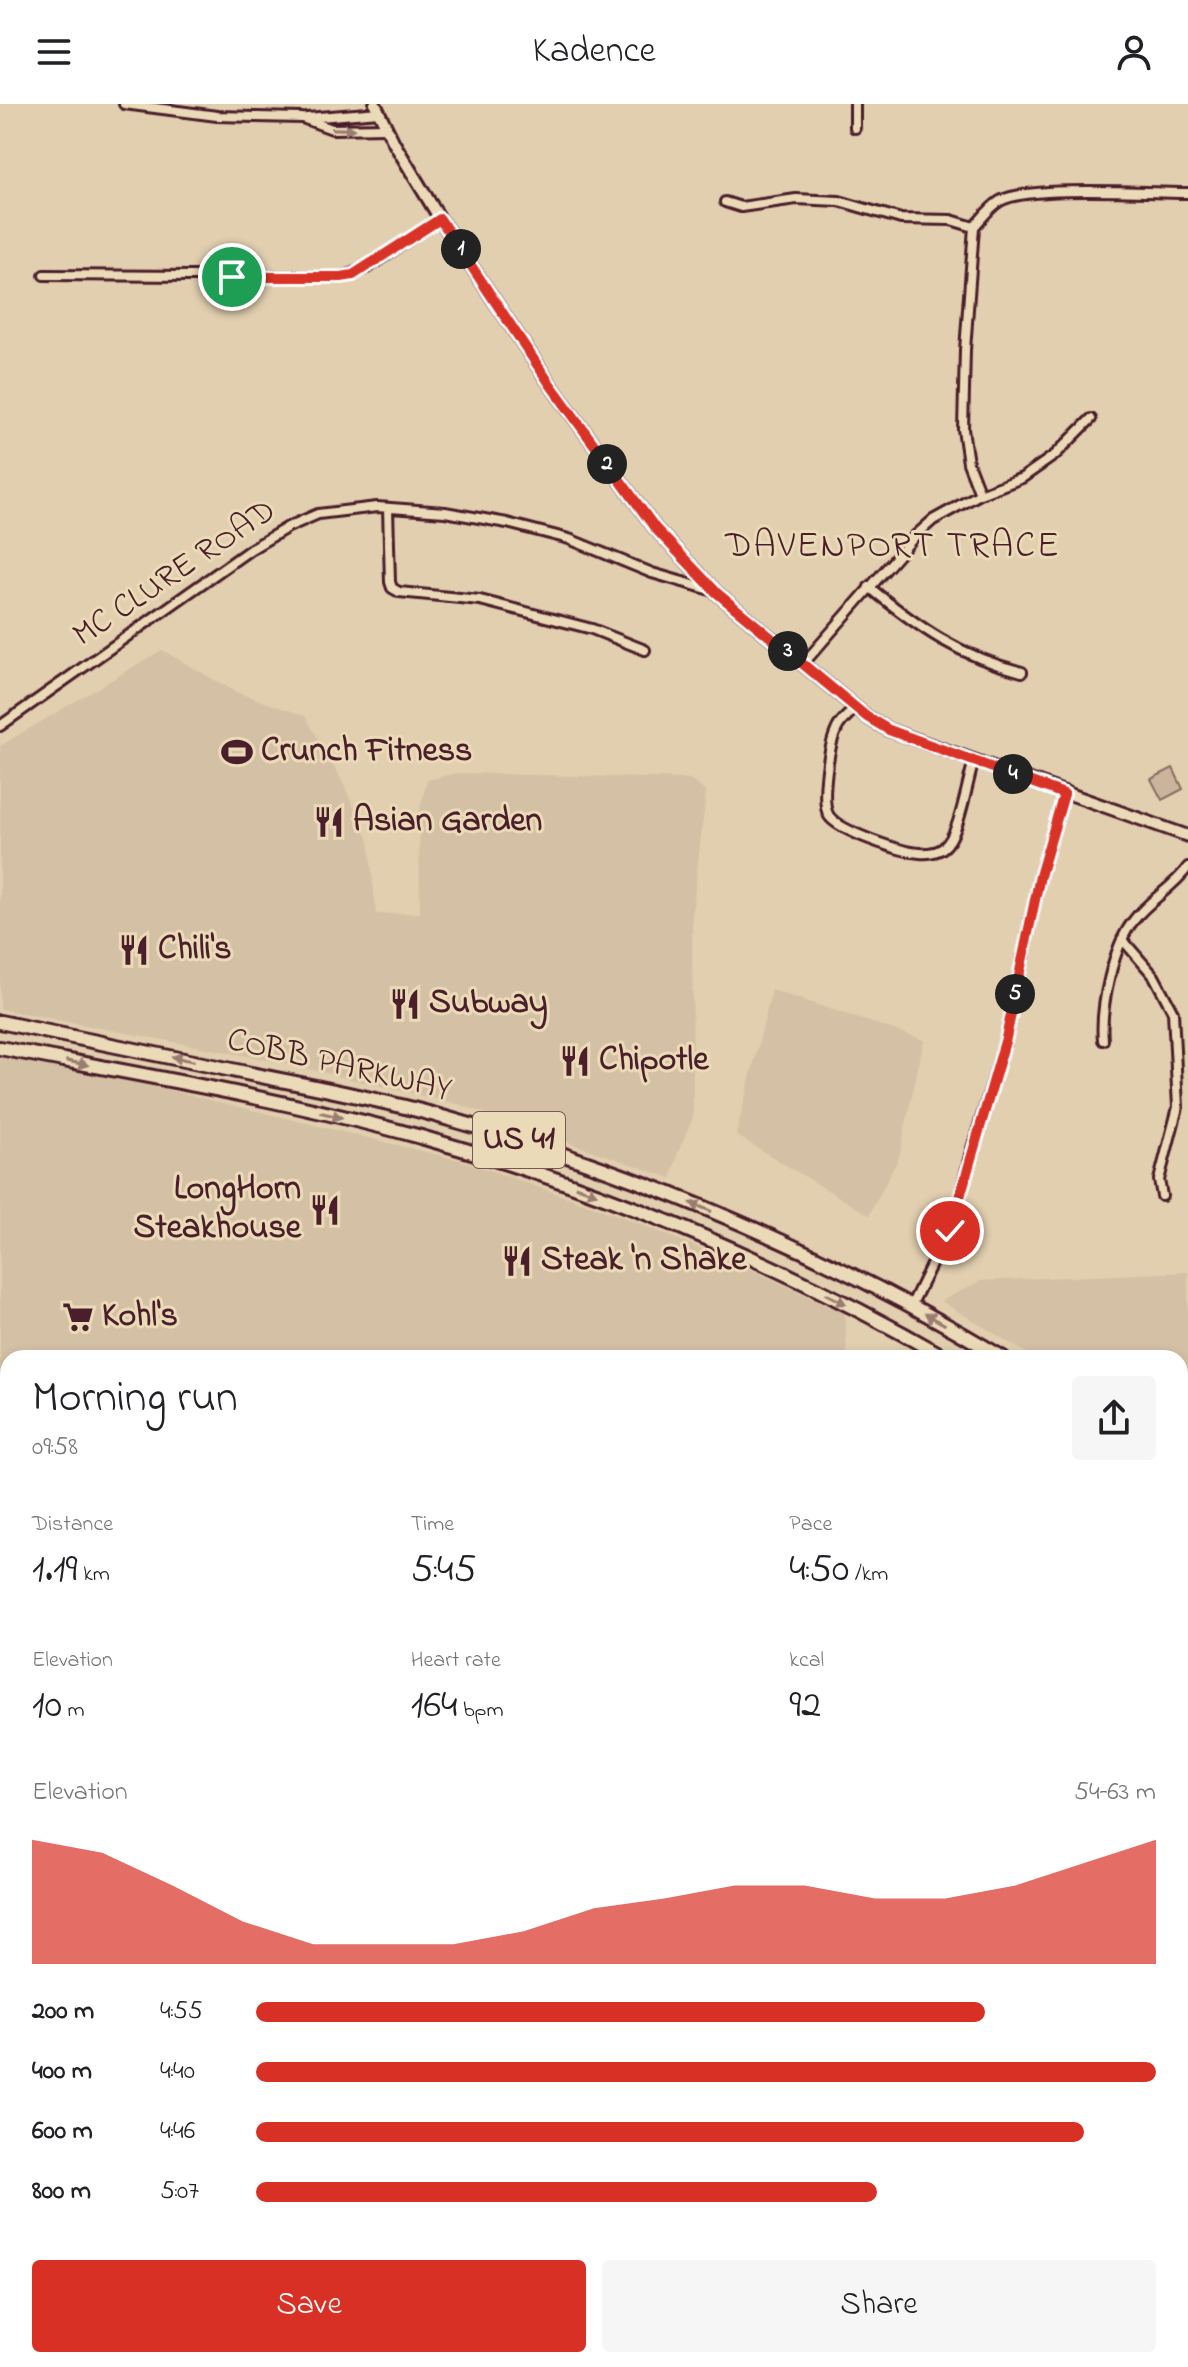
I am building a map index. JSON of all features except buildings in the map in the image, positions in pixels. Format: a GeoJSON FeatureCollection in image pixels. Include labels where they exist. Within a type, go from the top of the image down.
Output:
{"type":"FeatureCollection","features":[{"type":"Feature","properties":{"kind":"main road","name":"COBB PARKWAY"},"geometry":{"type":"LineString","coordinates":[[0,1022],[369,1098],[522,1141],[615,1172],[798,1249],[911,1306],[989,1350]]}},
{"type":"Feature","properties":{"kind":"main road","name":"COBB PARKWAY"},"geometry":{"type":"LineString","coordinates":[[0,1048],[330,1114],[538,1173],[624,1204],[754,1259],[931,1350]]}},
{"type":"Feature","properties":{"kind":"street"},"geometry":{"type":"LineString","coordinates":[[124,104],[217,116],[302,118],[377,108],[440,219],[550,384],[655,528],[717,593],[856,708],[889,730],[1188,836]]}},
{"type":"Feature","properties":{"kind":"street"},"geometry":{"type":"LineString","coordinates":[[855,104],[855,128]]}},
{"type":"Feature","properties":{"kind":"street"},"geometry":{"type":"LineString","coordinates":[[302,118],[332,129],[386,128]]}},
{"type":"Feature","properties":{"kind":"street"},"geometry":{"type":"LineString","coordinates":[[980,494],[968,463],[963,429],[974,227],[998,201],[1011,196],[1046,192],[1188,193]]}},
{"type":"Feature","properties":{"kind":"street"},"geometry":{"type":"LineString","coordinates":[[725,202],[741,207],[796,199],[839,201],[901,219],[951,220],[974,227]]}},
{"type":"Feature","properties":{"kind":"street"},"geometry":{"type":"LineString","coordinates":[[44,275],[341,277],[367,268],[440,219]]}},
{"type":"Feature","properties":{"kind":"street"},"geometry":{"type":"LineString","coordinates":[[803,664],[915,536],[933,520],[980,494],[1022,478],[1055,455],[1091,419]]}},
{"type":"Feature","properties":{"kind":"street"},"geometry":{"type":"LineString","coordinates":[[388,508],[390,582],[392,588],[399,592],[493,603],[592,629],[645,650]]}},
{"type":"Feature","properties":{"kind":"street","name":"MC CLURE ROAD"},"geometry":{"type":"LineString","coordinates":[[0,726],[202,583],[288,527],[318,514],[388,508],[445,512],[507,523],[569,539],[652,573],[717,593]]}},
{"type":"Feature","properties":{"kind":"street"},"geometry":{"type":"LineString","coordinates":[[869,587],[917,626],[953,648],[1022,672]]}},
{"type":"Feature","properties":{"kind":"street"},"geometry":{"type":"LineString","coordinates":[[856,708],[836,728],[826,787],[826,810],[840,827],[919,853],[935,852],[945,847],[956,827],[974,761]]}},
{"type":"Feature","properties":{"kind":"street"},"geometry":{"type":"LineString","coordinates":[[911,1306],[945,1242],[956,1214],[970,1155],[1006,1038],[1040,876],[1064,794]]}},
{"type":"Feature","properties":{"kind":"street"},"geometry":{"type":"LineString","coordinates":[[1103,1040],[1101,1023],[1122,939],[1135,918],[1188,867]]}},
{"type":"Feature","properties":{"kind":"street"},"geometry":{"type":"LineString","coordinates":[[1122,939],[1154,976],[1173,1012],[1178,1107],[1159,1180],[1162,1196]]}},
{"type":"Feature","properties":{"kind":"shaded area"},"geometry":{"type":"Polygon","coordinates":[[[162,650],[236,692],[305,716],[339,775],[369,840],[376,914],[420,913],[419,813],[427,780],[458,773],[690,779],[706,792],[692,915],[693,1117],[671,1178],[458,1104],[274,1061],[0,1009],[0,746],[162,650]]]}},
{"type":"Feature","properties":{"kind":"shaded area"},"geometry":{"type":"Polygon","coordinates":[[[1173,768],[1183,789],[1162,800],[1151,779],[1173,768]]]}},
{"type":"Feature","properties":{"kind":"shaded area"},"geometry":{"type":"Polygon","coordinates":[[[772,990],[924,1040],[899,1157],[869,1215],[736,1135],[772,990]]]}},
{"type":"Feature","properties":{"kind":"shaded area"},"geometry":{"type":"Polygon","coordinates":[[[0,1057],[111,1076],[467,1162],[618,1215],[746,1267],[845,1313],[847,1350],[0,1350],[0,1057]]]}},
{"type":"Feature","properties":{"kind":"shaded area"},"geometry":{"type":"Polygon","coordinates":[[[1188,1272],[1188,1350],[1022,1350],[941,1301],[981,1281],[1188,1272]]]}},
{"type":"Feature","properties":{"kind":"place","name":"Crunch Fitness"},"geometry":{"type":"Point","coordinates":[237,752]}},
{"type":"Feature","properties":{"kind":"place","name":"Asian Garden"},"geometry":{"type":"Point","coordinates":[329,822]}},
{"type":"Feature","properties":{"kind":"place","name":"Chili's"},"geometry":{"type":"Point","coordinates":[134,950]}},
{"type":"Feature","properties":{"kind":"place","name":"Subway"},"geometry":{"type":"Point","coordinates":[405,1004]}},
{"type":"Feature","properties":{"kind":"place","name":"Chipotle"},"geometry":{"type":"Point","coordinates":[575,1061]}},
{"type":"Feature","properties":{"kind":"place","name":"LongHorn Steakhouse"},"geometry":{"type":"Point","coordinates":[325,1210]}},
{"type":"Feature","properties":{"kind":"place","name":"Steak 'n Shake"},"geometry":{"type":"Point","coordinates":[517,1261]}},
{"type":"Feature","properties":{"kind":"place","name":"Kohl's"},"geometry":{"type":"Point","coordinates":[78,1317]}},
{"type":"Feature","properties":{"kind":"district","name":"DAVENPORT TRACE"},"geometry":{"type":"Point","coordinates":[893,547]}},
{"type":"Feature","properties":{"kind":"route"},"geometry":{"type":"LineString","coordinates":[[232,277],[353,275],[440,219],[550,384],[625,489],[655,528],[717,593],[867,717],[889,730],[1064,794],[1040,876],[1006,1038],[950,1231]]}}]}
